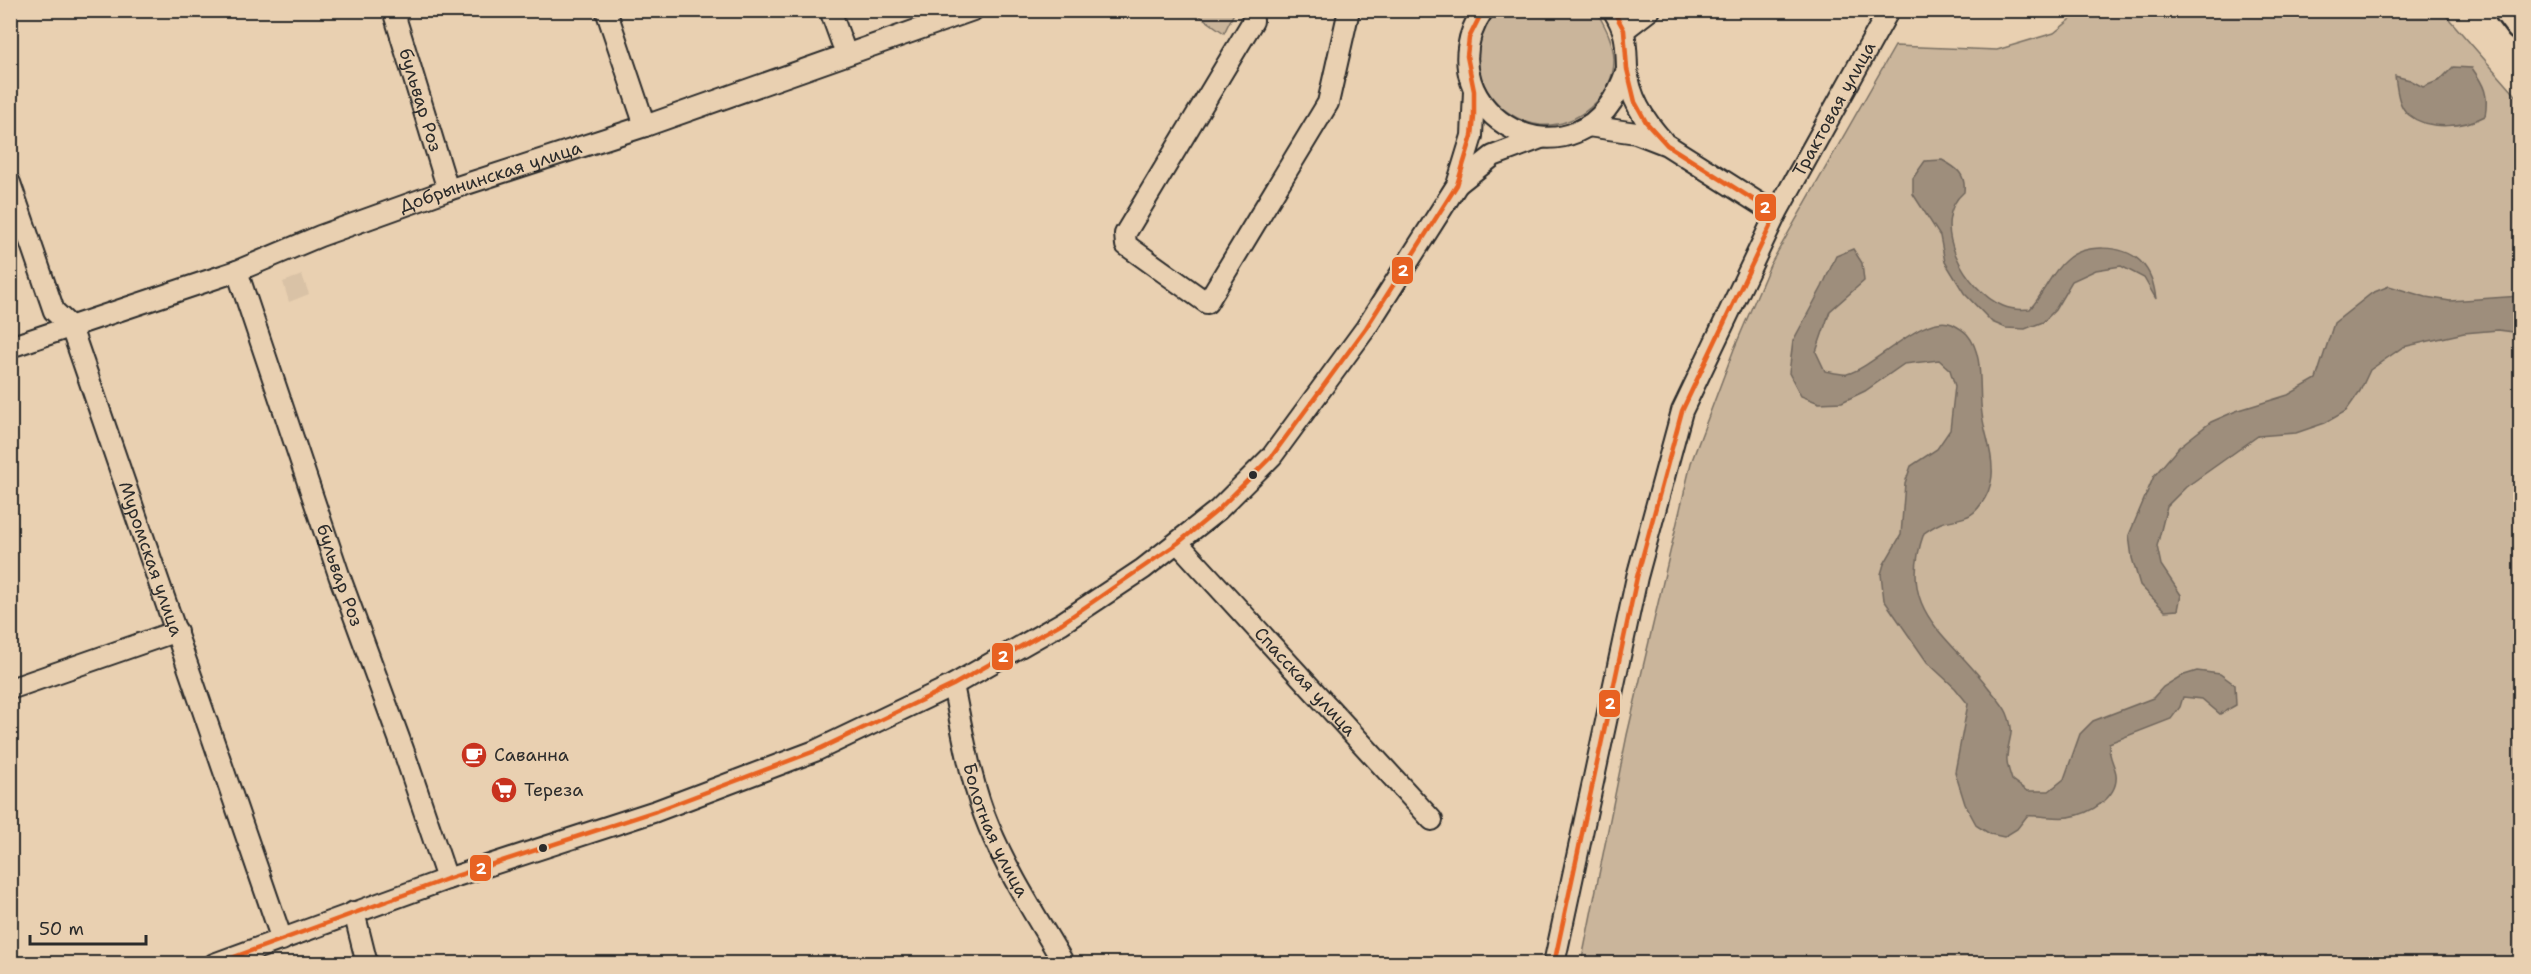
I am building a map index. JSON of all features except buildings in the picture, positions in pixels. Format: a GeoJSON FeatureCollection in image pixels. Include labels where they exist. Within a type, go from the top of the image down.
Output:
{"type":"FeatureCollection","features":[{"type":"Feature","properties":{"kind":"highway"},"geometry":{"type":"LineString","coordinates":[[2508,10],[2520,26]]}},
{"type":"Feature","properties":{"kind":"street","name":"бульвар Роз"},"geometry":{"type":"LineString","coordinates":[[393,10],[448,190]]}},
{"type":"Feature","properties":{"kind":"street"},"geometry":{"type":"LineString","coordinates":[[606,10],[645,126]]}},
{"type":"Feature","properties":{"kind":"street"},"geometry":{"type":"LineString","coordinates":[[830,10],[846,54]]}},
{"type":"Feature","properties":{"kind":"street","name":"Добрынинская улица"},"geometry":{"type":"LineString","coordinates":[[10,347],[237,271],[320,236],[448,190],[645,126],[973,10]]}},
{"type":"Feature","properties":{"kind":"street"},"geometry":{"type":"LineString","coordinates":[[1252,10],[1253,21],[1125,234],[1126,245],[1207,303],[1328,104],[1349,10]]}},
{"type":"Feature","properties":{"kind":"street"},"geometry":{"type":"LineString","coordinates":[[214,963],[447,879],[656,811],[815,751],[953,685],[1062,623],[1178,543],[1218,510],[1272,456],[1366,328],[1457,185],[1472,136],[1474,91],[1467,56],[1469,38],[1483,10]]}},
{"type":"Feature","properties":{"kind":"street"},"geometry":{"type":"LineString","coordinates":[[1650,10],[1620,19],[1627,69],[1640,112],[1667,145]]}},
{"type":"Feature","properties":{"kind":"street","name":"Трактовая улица"},"geometry":{"type":"LineString","coordinates":[[1554,963],[1637,577],[1682,411],[1776,214],[1889,10]]}},
{"type":"Feature","properties":{"kind":"street"},"geometry":{"type":"LineString","coordinates":[[1474,91],[1491,114],[1501,123],[1527,135],[1556,138],[1588,126],[1602,116],[1619,93],[1627,69]]}},
{"type":"Feature","properties":{"kind":"street"},"geometry":{"type":"LineString","coordinates":[[1588,126],[1636,133],[1667,145],[1776,214]]}},
{"type":"Feature","properties":{"kind":"street"},"geometry":{"type":"LineString","coordinates":[[1457,185],[1493,156],[1541,138]]}},
{"type":"Feature","properties":{"kind":"street","name":"Муромская улица"},"geometry":{"type":"LineString","coordinates":[[10,183],[54,311],[71,327],[282,940]]}},
{"type":"Feature","properties":{"kind":"street","name":"бульвар Роз"},"geometry":{"type":"LineString","coordinates":[[237,271],[335,564],[404,752],[447,879]]}},
{"type":"Feature","properties":{"kind":"street","name":"Спасская улица"},"geometry":{"type":"LineString","coordinates":[[1178,543],[1432,820]]}},
{"type":"Feature","properties":{"kind":"street"},"geometry":{"type":"LineString","coordinates":[[10,689],[177,631]]}},
{"type":"Feature","properties":{"kind":"street","name":"Болотная улица"},"geometry":{"type":"LineString","coordinates":[[953,685],[970,765],[989,828],[1015,881],[1064,963]]}},
{"type":"Feature","properties":{"kind":"street"},"geometry":{"type":"LineString","coordinates":[[354,912],[367,963]]}},
{"type":"Feature","properties":{"kind":"shaded area"},"geometry":{"type":"Polygon","coordinates":[[[1193,11],[1235,11],[1224,33],[1193,11]]]}},
{"type":"Feature","properties":{"kind":"shaded area"},"geometry":{"type":"Polygon","coordinates":[[[1497,11],[1597,12],[1609,35],[1614,59],[1613,73],[1600,97],[1579,116],[1553,125],[1527,122],[1504,109],[1487,89],[1478,65],[1482,34],[1497,11]]]}},
{"type":"Feature","properties":{"kind":"shaded area"},"geometry":{"type":"Polygon","coordinates":[[[2081,11],[2442,11],[2520,100],[2520,963],[1581,964],[1627,735],[1691,463],[1734,349],[1770,265],[1895,46],[1997,50],[2054,33],[2081,11]]]}},
{"type":"Feature","properties":{"kind":"shaded area"},"geometry":{"type":"Polygon","coordinates":[[[2453,67],[2472,68],[2476,74],[2486,96],[2485,116],[2467,123],[2447,126],[2417,120],[2405,112],[2395,76],[2423,87],[2440,80],[2453,67]]]}},
{"type":"Feature","properties":{"kind":"shaded area"},"geometry":{"type":"Polygon","coordinates":[[[1942,160],[1956,169],[1964,181],[1964,192],[1954,205],[1949,221],[1950,238],[1965,272],[1989,298],[2010,308],[2030,309],[2060,265],[2083,251],[2103,248],[2123,251],[2140,261],[2151,278],[2156,299],[2144,278],[2121,266],[2096,270],[2072,281],[2055,310],[2043,322],[2025,329],[2006,328],[1992,322],[1964,293],[1945,262],[1940,236],[1913,194],[1913,178],[1925,161],[1942,160]]]}},
{"type":"Feature","properties":{"kind":"shaded area"},"geometry":{"type":"Polygon","coordinates":[[[1853,249],[1862,263],[1864,281],[1830,311],[1816,352],[1825,371],[1847,374],[1859,369],[1914,332],[1941,322],[1952,324],[1966,333],[1973,342],[1979,362],[1982,414],[1992,461],[1991,483],[1985,498],[1972,514],[1941,523],[1924,533],[1917,560],[1916,582],[1921,602],[1930,619],[2007,713],[2011,731],[2007,760],[2012,780],[2027,791],[2049,791],[2064,779],[2080,734],[2093,721],[2153,698],[2163,687],[2181,676],[2197,671],[2220,674],[2235,685],[2236,705],[2220,714],[2202,699],[2183,697],[2180,707],[2171,719],[2109,743],[2116,783],[2108,797],[2085,812],[2064,817],[2027,816],[2017,829],[2004,837],[1990,834],[1977,826],[1965,804],[1955,772],[1968,704],[1955,688],[1927,662],[1884,600],[1881,574],[1884,564],[1901,535],[1905,483],[1911,466],[1937,449],[1950,430],[1955,386],[1950,370],[1939,360],[1904,364],[1865,391],[1842,402],[1819,403],[1801,396],[1789,373],[1793,341],[1836,256],[1853,249]]]}},
{"type":"Feature","properties":{"kind":"shaded area"},"geometry":{"type":"Polygon","coordinates":[[[302,275],[309,294],[289,302],[283,282],[302,275]]]}},
{"type":"Feature","properties":{"kind":"shaded area"},"geometry":{"type":"Polygon","coordinates":[[[2389,286],[2426,297],[2450,301],[2520,296],[2520,333],[2498,330],[2464,333],[2403,347],[2370,370],[2360,391],[2346,411],[2325,423],[2296,433],[2258,436],[2186,487],[2167,506],[2157,546],[2161,565],[2181,595],[2178,610],[2165,611],[2140,585],[2132,558],[2129,535],[2154,476],[2179,447],[2211,422],[2236,411],[2288,395],[2316,379],[2334,323],[2372,293],[2389,286]]]}},
{"type":"Feature","properties":{"kind":"transit line","name":"2"},"geometry":{"type":"LineString","coordinates":[[215,964],[447,879],[656,811],[815,751],[953,685],[1062,623],[1178,543],[1218,510],[1272,456],[1366,328],[1457,185],[1472,136],[1474,117],[1474,91],[1467,56],[1469,38],[1483,10]]}},
{"type":"Feature","properties":{"kind":"transit line","name":"2"},"geometry":{"type":"LineString","coordinates":[[1554,964],[1637,577],[1682,411],[1776,214],[1667,145],[1646,122],[1635,102],[1627,69],[1624,30],[1613,10]]}},
{"type":"Feature","properties":{"kind":"place","name":"Саванна"},"geometry":{"type":"Point","coordinates":[474,755]}},
{"type":"Feature","properties":{"kind":"place","name":"Тереза"},"geometry":{"type":"Point","coordinates":[504,790]}}]}
